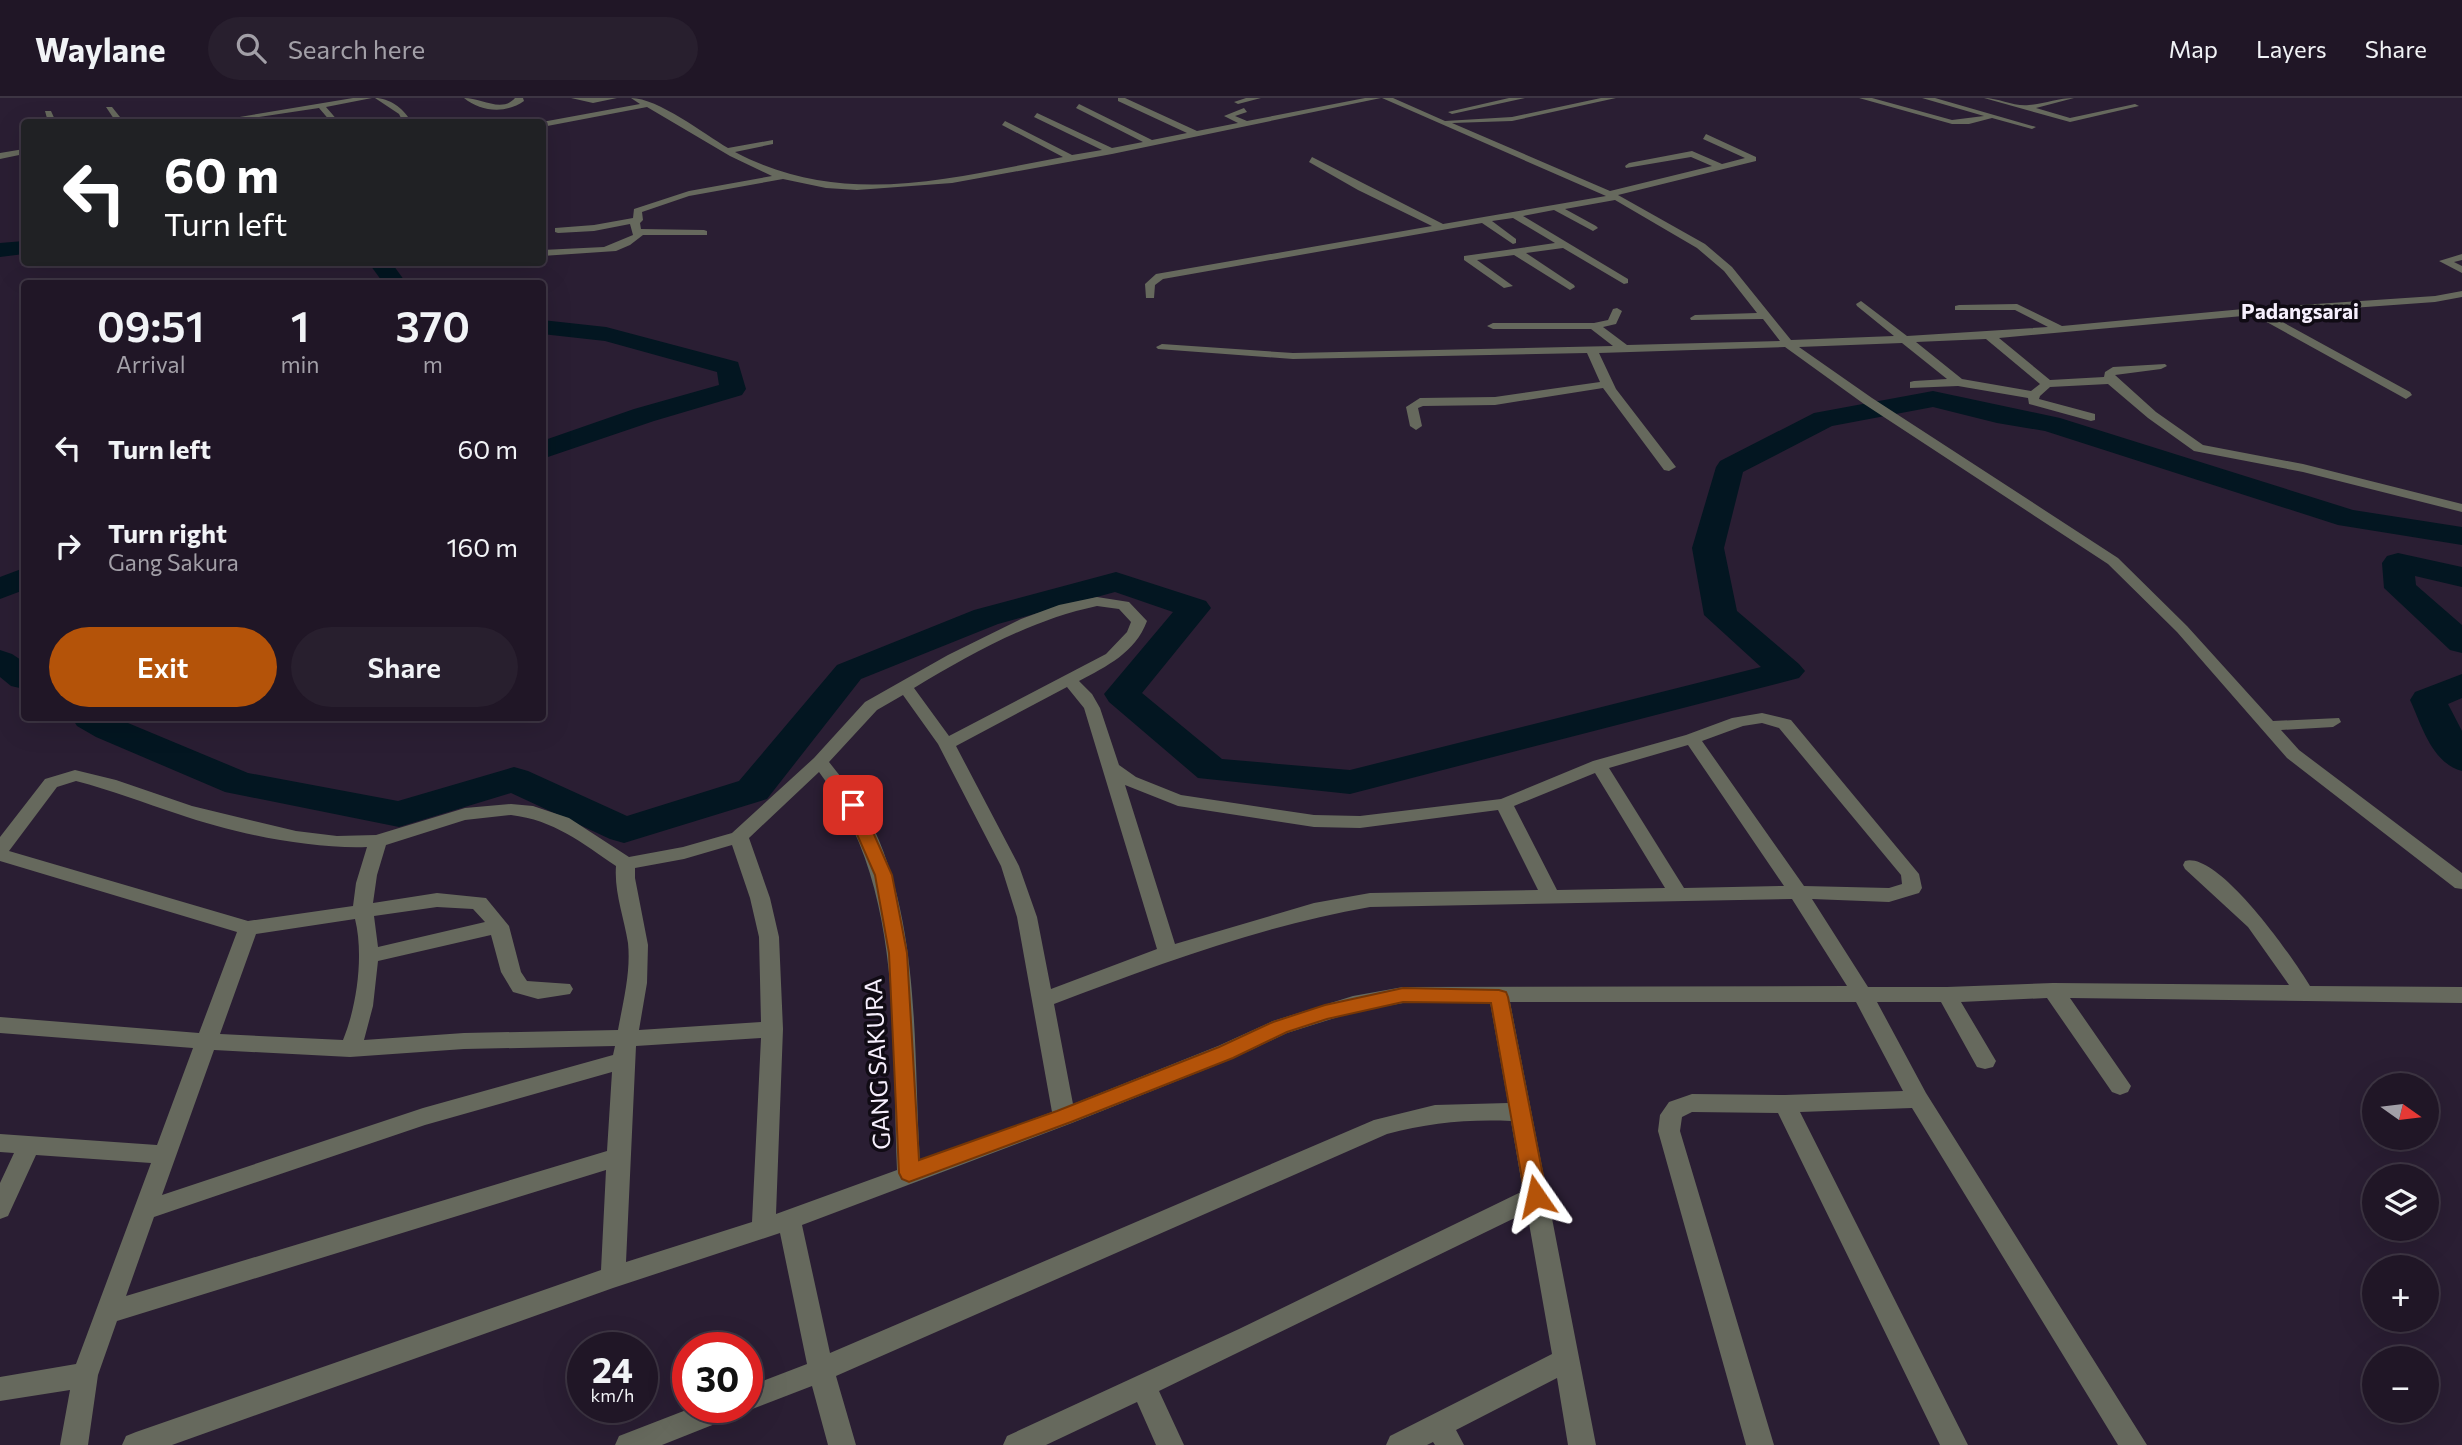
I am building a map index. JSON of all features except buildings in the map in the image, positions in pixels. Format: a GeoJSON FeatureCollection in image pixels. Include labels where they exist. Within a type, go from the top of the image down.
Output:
{"type":"FeatureCollection","features":[{"type":"Feature","properties":{"kind":"street"},"geometry":{"type":"LineString","coordinates":[[257,119],[368,98]]}},
{"type":"Feature","properties":{"kind":"street"},"geometry":{"type":"LineString","coordinates":[[379,98],[405,119]]}},
{"type":"Feature","properties":{"kind":"street"},"geometry":{"type":"LineString","coordinates":[[468,98],[490,109],[517,103],[521,100],[519,98]]}},
{"type":"Feature","properties":{"kind":"street"},"geometry":{"type":"LineString","coordinates":[[575,98],[593,101],[612,98]]}},
{"type":"Feature","properties":{"kind":"street"},"geometry":{"type":"LineString","coordinates":[[546,124],[659,98]]}},
{"type":"Feature","properties":{"kind":"street"},"geometry":{"type":"LineString","coordinates":[[1238,102],[1257,98]]}},
{"type":"Feature","properties":{"kind":"street"},"geometry":{"type":"LineString","coordinates":[[641,101],[728,151],[782,177],[830,185],[898,188],[1112,151],[1377,98]]}},
{"type":"Feature","properties":{"kind":"street"},"geometry":{"type":"LineString","coordinates":[[1386,98],[1613,196],[1685,236],[1715,257],[1788,344],[1868,401],[2113,561],[2182,629],[2268,726],[2316,775],[2462,883]]}},
{"type":"Feature","properties":{"kind":"street"},"geometry":{"type":"LineString","coordinates":[[1432,116],[1521,98]]}},
{"type":"Feature","properties":{"kind":"street"},"geometry":{"type":"LineString","coordinates":[[1446,122],[1512,119],[1612,98]]}},
{"type":"Feature","properties":{"kind":"street"},"geometry":{"type":"LineString","coordinates":[[1863,98],[1952,122],[1969,122],[2070,98]]}},
{"type":"Feature","properties":{"kind":"street"},"geometry":{"type":"LineString","coordinates":[[1926,98],[2032,127]]}},
{"type":"Feature","properties":{"kind":"street"},"geometry":{"type":"LineString","coordinates":[[1987,98],[2077,120],[2135,106]]}},
{"type":"Feature","properties":{"kind":"street"},"geometry":{"type":"LineString","coordinates":[[2039,98],[2053,102]]}},
{"type":"Feature","properties":{"kind":"street"},"geometry":{"type":"LineString","coordinates":[[1121,99],[1196,134]]}},
{"type":"Feature","properties":{"kind":"street"},"geometry":{"type":"LineString","coordinates":[[1311,101],[1331,107]]}},
{"type":"Feature","properties":{"kind":"street"},"geometry":{"type":"LineString","coordinates":[[272,104],[279,113]]}},
{"type":"Feature","properties":{"kind":"street"},"geometry":{"type":"LineString","coordinates":[[321,106],[332,119]]}},
{"type":"Feature","properties":{"kind":"street"},"geometry":{"type":"LineString","coordinates":[[1079,106],[1151,143]]}},
{"type":"Feature","properties":{"kind":"street"},"geometry":{"type":"LineString","coordinates":[[109,109],[117,119]]}},
{"type":"Feature","properties":{"kind":"street"},"geometry":{"type":"LineString","coordinates":[[1244,110],[1228,116],[1245,123]]}},
{"type":"Feature","properties":{"kind":"street"},"geometry":{"type":"LineString","coordinates":[[48,113],[51,119]]}},
{"type":"Feature","properties":{"kind":"street"},"geometry":{"type":"LineString","coordinates":[[1038,119],[1050,121],[1112,151]]}},
{"type":"Feature","properties":{"kind":"street"},"geometry":{"type":"LineString","coordinates":[[1004,123],[1071,158]]}},
{"type":"Feature","properties":{"kind":"street"},"geometry":{"type":"LineString","coordinates":[[1014,128],[1026,126]]}},
{"type":"Feature","properties":{"kind":"street"},"geometry":{"type":"LineString","coordinates":[[1150,296],[1150,284],[1160,276],[1613,196],[1753,159],[1706,137]]}},
{"type":"Feature","properties":{"kind":"street"},"geometry":{"type":"LineString","coordinates":[[728,151],[770,142]]}},
{"type":"Feature","properties":{"kind":"street"},"geometry":{"type":"LineString","coordinates":[[0,156],[21,153]]}},
{"type":"Feature","properties":{"kind":"street"},"geometry":{"type":"LineString","coordinates":[[1664,181],[1629,166],[1692,154],[1721,167]]}},
{"type":"Feature","properties":{"kind":"street"},"geometry":{"type":"LineString","coordinates":[[1312,160],[1361,188],[1439,226]]}},
{"type":"Feature","properties":{"kind":"street"},"geometry":{"type":"LineString","coordinates":[[639,232],[635,223],[638,220],[636,211],[665,200],[782,177]]}},
{"type":"Feature","properties":{"kind":"street"},"geometry":{"type":"LineString","coordinates":[[1555,207],[1592,228]]}},
{"type":"Feature","properties":{"kind":"street"},"geometry":{"type":"LineString","coordinates":[[1513,214],[1624,281]]}},
{"type":"Feature","properties":{"kind":"street"},"geometry":{"type":"LineString","coordinates":[[1482,219],[1513,240]]}},
{"type":"Feature","properties":{"kind":"street"},"geometry":{"type":"LineString","coordinates":[[558,230],[594,228],[638,220]]}},
{"type":"Feature","properties":{"kind":"street"},"geometry":{"type":"LineString","coordinates":[[639,232],[704,233]]}},
{"type":"Feature","properties":{"kind":"street"},"geometry":{"type":"LineString","coordinates":[[546,252],[604,251],[633,240],[639,232]]}},
{"type":"Feature","properties":{"kind":"street"},"geometry":{"type":"LineString","coordinates":[[1377,237],[1394,245]]}},
{"type":"Feature","properties":{"kind":"street"},"geometry":{"type":"LineString","coordinates":[[1508,286],[1468,258],[1565,245]]}},
{"type":"Feature","properties":{"kind":"street"},"geometry":{"type":"LineString","coordinates":[[1517,252],[1570,287]]}},
{"type":"Feature","properties":{"kind":"street"},"geometry":{"type":"LineString","coordinates":[[2462,257],[2444,261],[2462,270]]}},
{"type":"Feature","properties":{"kind":"street"},"geometry":{"type":"LineString","coordinates":[[1162,347],[1293,356],[1592,351],[1989,336],[2058,328],[2435,299],[2462,294]]}},
{"type":"Feature","properties":{"kind":"street"},"geometry":{"type":"LineString","coordinates":[[1861,304],[1958,382]]}},
{"type":"Feature","properties":{"kind":"street"},"geometry":{"type":"LineString","coordinates":[[1959,308],[2017,307],[2058,328]]}},
{"type":"Feature","properties":{"kind":"street"},"geometry":{"type":"LineString","coordinates":[[1493,326],[1594,326],[1612,322],[1616,311]]}},
{"type":"Feature","properties":{"kind":"street"},"geometry":{"type":"LineString","coordinates":[[2254,312],[2349,361],[2406,395]]}},
{"type":"Feature","properties":{"kind":"street"},"geometry":{"type":"LineString","coordinates":[[1695,318],[1763,316]]}},
{"type":"Feature","properties":{"kind":"street"},"geometry":{"type":"LineString","coordinates":[[1594,326],[1625,349]]}},
{"type":"Feature","properties":{"kind":"street"},"geometry":{"type":"LineString","coordinates":[[1989,336],[2048,384]]}},
{"type":"Feature","properties":{"kind":"street"},"geometry":{"type":"LineString","coordinates":[[1592,351],[1608,384],[1669,467]]}},
{"type":"Feature","properties":{"kind":"street"},"geometry":{"type":"LineString","coordinates":[[2161,366],[2113,371],[2109,374],[2111,380],[2152,415],[2199,448],[2303,468],[2462,508]]}},
{"type":"Feature","properties":{"kind":"street"},"geometry":{"type":"LineString","coordinates":[[2091,417],[2037,403],[2032,399],[2048,384],[2111,380]]}},
{"type":"Feature","properties":{"kind":"street"},"geometry":{"type":"LineString","coordinates":[[1914,385],[1958,382],[2034,395]]}},
{"type":"Feature","properties":{"kind":"street"},"geometry":{"type":"LineString","coordinates":[[1416,426],[1412,407],[1420,402],[1495,401],[1608,384]]}},
{"type":"Feature","properties":{"kind":"street"},"geometry":{"type":"LineString","coordinates":[[0,849],[51,783],[62,777],[75,775],[110,784],[187,811],[296,837],[337,842],[378,841],[440,819],[507,810],[533,811],[553,818],[626,864],[646,858],[684,853],[738,837],[820,762],[842,734],[871,706],[1009,629],[1070,607],[1114,601],[1127,604],[1135,610],[1139,621],[1134,634],[1112,657],[946,744]]}},
{"type":"Feature","properties":{"kind":"street"},"geometry":{"type":"LineString","coordinates":[[1069,680],[1086,697],[1168,953]]}},
{"type":"Feature","properties":{"kind":"street"},"geometry":{"type":"LineString","coordinates":[[905,687],[946,744],[1010,866],[1027,917],[1064,1116]]}},
{"type":"Feature","properties":{"kind":"street"},"geometry":{"type":"LineString","coordinates":[[1041,1001],[1168,953],[1343,904],[1370,900],[1798,892],[1889,895],[1912,888],[1913,882],[1910,874],[1785,724],[1773,718],[1752,718],[1692,739],[1599,765],[1504,804],[1360,822],[1314,821],[1178,800],[1138,785],[1109,768]]}},
{"type":"Feature","properties":{"kind":"street"},"geometry":{"type":"LineString","coordinates":[[2268,726],[2333,722]]}},
{"type":"Feature","properties":{"kind":"street"},"geometry":{"type":"LineString","coordinates":[[1692,739],[1798,892],[1862,994],[1918,1099],[2133,1445]]}},
{"type":"Feature","properties":{"kind":"street","name":"GANG SAKURA"},"geometry":{"type":"LineString","coordinates":[[820,762],[853,805],[884,875],[898,953],[909,1173]]}},
{"type":"Feature","properties":{"kind":"street"},"geometry":{"type":"LineString","coordinates":[[1599,765],[1678,894]]}},
{"type":"Feature","properties":{"kind":"street"},"geometry":{"type":"LineString","coordinates":[[1504,804],[1552,898]]}},
{"type":"Feature","properties":{"kind":"street"},"geometry":{"type":"LineString","coordinates":[[738,837],[760,898],[769,937],[777,1223],[842,1445]]}},
{"type":"Feature","properties":{"kind":"street"},"geometry":{"type":"LineString","coordinates":[[350,1049],[358,1033],[368,956],[367,926],[363,911],[367,876],[378,841]]}},
{"type":"Feature","properties":{"kind":"street"},"geometry":{"type":"LineString","coordinates":[[0,855],[248,928],[437,900],[480,903],[499,926],[511,972],[520,987],[538,991],[563,989]]}},
{"type":"Feature","properties":{"kind":"street"},"geometry":{"type":"LineString","coordinates":[[613,1276],[625,1050],[637,983],[638,946],[625,878],[626,864]]}},
{"type":"Feature","properties":{"kind":"street"},"geometry":{"type":"LineString","coordinates":[[2192,865],[2259,924],[2280,951],[2303,991]]}},
{"type":"Feature","properties":{"kind":"street"},"geometry":{"type":"LineString","coordinates":[[368,956],[499,926]]}},
{"type":"Feature","properties":{"kind":"street"},"geometry":{"type":"LineString","coordinates":[[74,1445],[85,1375],[248,928]]}},
{"type":"Feature","properties":{"kind":"street"},"geometry":{"type":"LineString","coordinates":[[2053,990],[2120,1086]]}},
{"type":"Feature","properties":{"kind":"street"},"geometry":{"type":"LineString","coordinates":[[136,1445],[613,1276],[777,1223],[1064,1116],[1226,1052],[1280,1027],[1325,1012],[1403,995],[1947,995],[2053,990],[2462,995]]}},
{"type":"Feature","properties":{"kind":"street"},"geometry":{"type":"LineString","coordinates":[[1947,995],[1985,1061]]}},
{"type":"Feature","properties":{"kind":"street"},"geometry":{"type":"LineString","coordinates":[[1499,997],[1582,1445]]}},
{"type":"Feature","properties":{"kind":"street"},"geometry":{"type":"LineString","coordinates":[[0,1024],[205,1041],[350,1049],[464,1041],[625,1050]]}},
{"type":"Feature","properties":{"kind":"street"},"geometry":{"type":"LineString","coordinates":[[144,1211],[625,1050],[772,1029]]}},
{"type":"Feature","properties":{"kind":"street"},"geometry":{"type":"LineString","coordinates":[[1760,1445],[1669,1132],[1670,1115],[1680,1105],[1692,1103],[1785,1104],[1918,1099]]}},
{"type":"Feature","properties":{"kind":"street"},"geometry":{"type":"LineString","coordinates":[[1785,1104],[1954,1445]]}},
{"type":"Feature","properties":{"kind":"street"},"geometry":{"type":"LineString","coordinates":[[763,1393],[1382,1126],[1445,1111],[1467,1109],[1520,1112]]}},
{"type":"Feature","properties":{"kind":"street"},"geometry":{"type":"LineString","coordinates":[[0,1143],[164,1155]]}},
{"type":"Feature","properties":{"kind":"street"},"geometry":{"type":"LineString","coordinates":[[0,1209],[29,1144]]}},
{"type":"Feature","properties":{"kind":"street"},"geometry":{"type":"LineString","coordinates":[[108,1313],[618,1157]]}},
{"type":"Feature","properties":{"kind":"street"},"geometry":{"type":"LineString","coordinates":[[1017,1445],[1248,1337],[1536,1196]]}},
{"type":"Feature","properties":{"kind":"street"},"geometry":{"type":"LineString","coordinates":[[1400,1445],[1444,1436],[1567,1360]]}},
{"type":"Feature","properties":{"kind":"street"},"geometry":{"type":"LineString","coordinates":[[0,1389],[85,1375]]}},
{"type":"Feature","properties":{"kind":"street"},"geometry":{"type":"LineString","coordinates":[[1143,1385],[1170,1445]]}},
{"type":"Feature","properties":{"kind":"street"},"geometry":{"type":"LineString","coordinates":[[629,1445],[685,1423]]}},
{"type":"Feature","properties":{"kind":"waterway"},"geometry":{"type":"LineString","coordinates":[[0,250],[21,248]]}},
{"type":"Feature","properties":{"kind":"waterway"},"geometry":{"type":"LineString","coordinates":[[382,266],[393,280]]}},
{"type":"Feature","properties":{"kind":"waterway"},"geometry":{"type":"LineString","coordinates":[[546,327],[606,334],[729,367],[733,389],[644,415],[546,450]]}},
{"type":"Feature","properties":{"kind":"waterway"},"geometry":{"type":"LineString","coordinates":[[95,721],[239,783],[399,814],[514,779],[624,830],[753,790],[849,672],[986,617],[1116,582],[1194,608],[1122,694],[1212,770],[1350,782],[1787,671],[1721,615],[1708,548],[1730,467],[1824,419],[1933,399],[1997,415],[2050,424],[2349,519],[2462,536]]}},
{"type":"Feature","properties":{"kind":"waterway"},"geometry":{"type":"LineString","coordinates":[[2462,577],[2398,563],[2400,588],[2462,643]]}},
{"type":"Feature","properties":{"kind":"waterway"},"geometry":{"type":"LineString","coordinates":[[0,589],[21,579]]}},
{"type":"Feature","properties":{"kind":"waterway"},"geometry":{"type":"LineString","coordinates":[[0,661],[21,676]]}},
{"type":"Feature","properties":{"kind":"waterway"},"geometry":{"type":"LineString","coordinates":[[2462,685],[2428,700],[2453,750],[2462,759]]}},
{"type":"Feature","properties":{"kind":"district","name":"Padangsarai"},"geometry":{"type":"Point","coordinates":[2300,312]}},
{"type":"Feature","properties":{"kind":"route"},"geometry":{"type":"LineString","coordinates":[[853,805],[884,875],[898,953],[904,1021],[902,1048],[909,1173],[1064,1116],[1226,1052],[1280,1027],[1325,1012],[1403,995],[1499,997],[1536,1196]]}}]}
